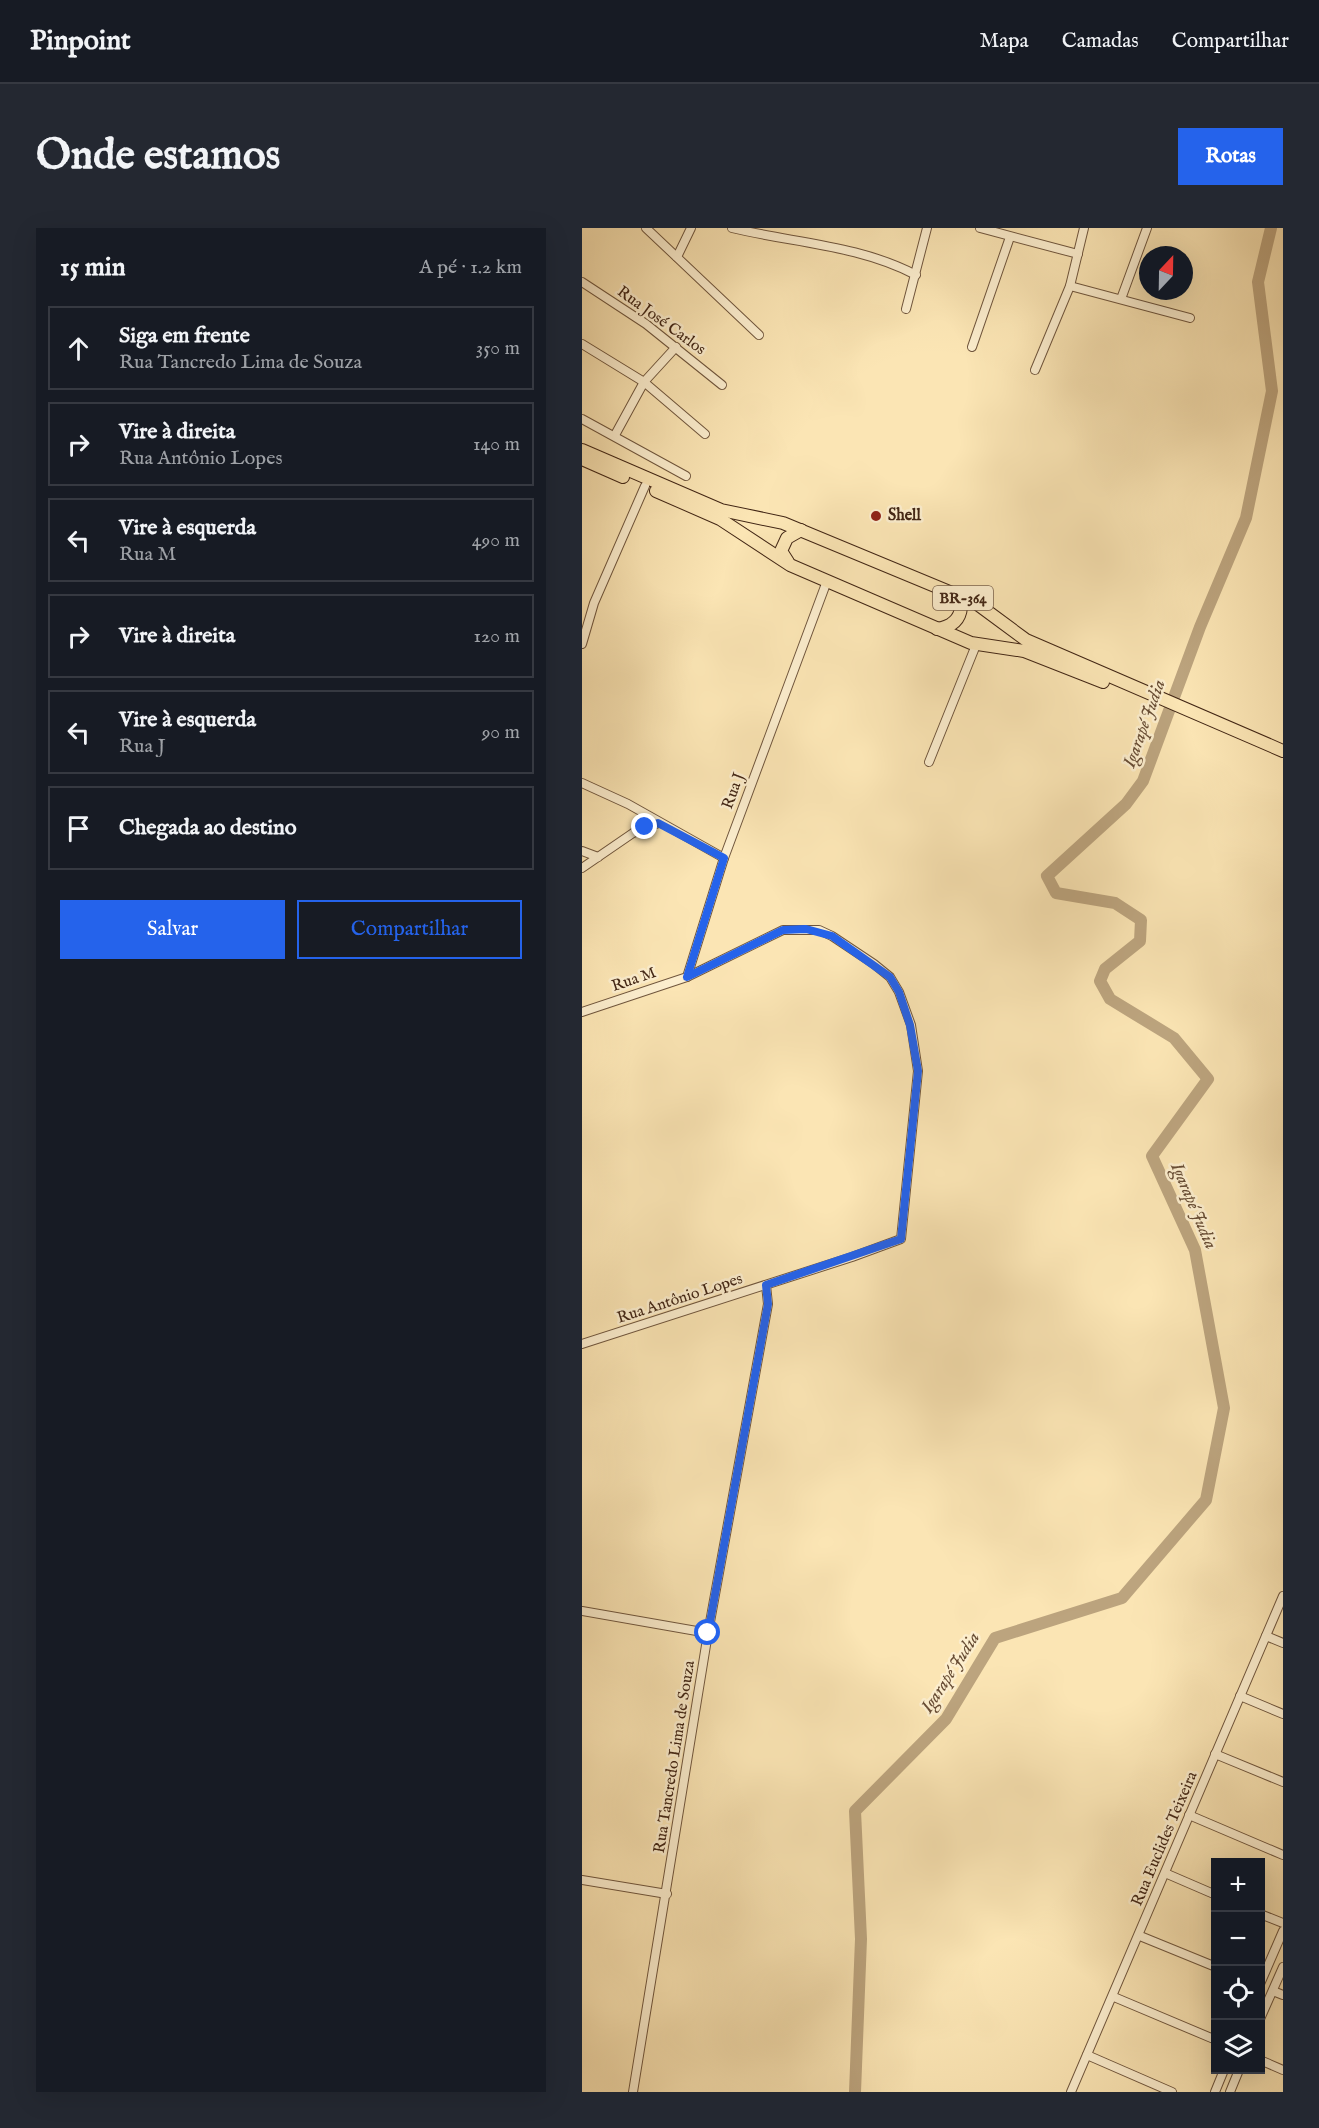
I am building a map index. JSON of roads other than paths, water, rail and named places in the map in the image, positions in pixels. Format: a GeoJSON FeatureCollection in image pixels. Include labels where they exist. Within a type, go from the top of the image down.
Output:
{"type":"FeatureCollection","features":[{"type":"Feature","properties":{"kind":"highway","name":"BR-364"},"geometry":{"type":"LineString","coordinates":[[582,450],[721,510],[740,516],[766,518],[801,530],[954,593],[988,610],[1026,640],[1116,684]]}},
{"type":"Feature","properties":{"kind":"highway","name":"BR-364"},"geometry":{"type":"LineString","coordinates":[[582,459],[720,519],[790,565],[937,629],[976,645],[1024,651],[1116,684],[1283,751]]}},
{"type":"Feature","properties":{"kind":"highway"},"geometry":{"type":"LineString","coordinates":[[790,565],[781,551],[788,538],[801,530]]}},
{"type":"Feature","properties":{"kind":"highway"},"geometry":{"type":"LineString","coordinates":[[937,629],[950,625],[957,619],[961,607],[954,593]]}},
{"type":"Feature","properties":{"kind":"highway","name":"BR-364"},"geometry":{"type":"LineString","coordinates":[[1206,721],[1283,759]]}},
{"type":"Feature","properties":{"kind":"street"},"geometry":{"type":"LineString","coordinates":[[646,228],[759,335]]}},
{"type":"Feature","properties":{"kind":"street"},"geometry":{"type":"LineString","coordinates":[[677,257],[692,228]]}},
{"type":"Feature","properties":{"kind":"street"},"geometry":{"type":"LineString","coordinates":[[732,228],[825,244],[893,264],[916,275]]}},
{"type":"Feature","properties":{"kind":"street"},"geometry":{"type":"LineString","coordinates":[[906,309],[927,228]]}},
{"type":"Feature","properties":{"kind":"street"},"geometry":{"type":"LineString","coordinates":[[980,228],[1078,254]]}},
{"type":"Feature","properties":{"kind":"street"},"geometry":{"type":"LineString","coordinates":[[1035,369],[1070,286],[1084,228]]}},
{"type":"Feature","properties":{"kind":"street"},"geometry":{"type":"LineString","coordinates":[[1121,299],[1147,228]]}},
{"type":"Feature","properties":{"kind":"street"},"geometry":{"type":"LineString","coordinates":[[972,347],[1010,237]]}},
{"type":"Feature","properties":{"kind":"street","name":"Rua José Carlos"},"geometry":{"type":"LineString","coordinates":[[582,282],[676,347],[722,385]]}},
{"type":"Feature","properties":{"kind":"street"},"geometry":{"type":"LineString","coordinates":[[1070,286],[1190,318]]}},
{"type":"Feature","properties":{"kind":"street"},"geometry":{"type":"LineString","coordinates":[[582,344],[644,382],[705,434]]}},
{"type":"Feature","properties":{"kind":"street"},"geometry":{"type":"LineString","coordinates":[[615,435],[644,382],[676,347]]}},
{"type":"Feature","properties":{"kind":"street"},"geometry":{"type":"LineString","coordinates":[[582,419],[615,435],[686,476]]}},
{"type":"Feature","properties":{"kind":"street"},"geometry":{"type":"LineString","coordinates":[[582,644],[594,603],[645,486]]}},
{"type":"Feature","properties":{"kind":"street","name":"Rua J"},"geometry":{"type":"LineString","coordinates":[[687,977],[724,858],[827,581]]}},
{"type":"Feature","properties":{"kind":"street"},"geometry":{"type":"LineString","coordinates":[[929,762],[976,645]]}},
{"type":"Feature","properties":{"kind":"street"},"geometry":{"type":"LineString","coordinates":[[582,783],[628,804],[658,823],[724,858]]}},
{"type":"Feature","properties":{"kind":"street"},"geometry":{"type":"LineString","coordinates":[[582,868],[633,833],[658,823]]}},
{"type":"Feature","properties":{"kind":"street"},"geometry":{"type":"LineString","coordinates":[[582,851],[598,857]]}},
{"type":"Feature","properties":{"kind":"street","name":"Rua M"},"geometry":{"type":"LineString","coordinates":[[582,1012],[687,977],[783,930],[806,929],[832,936],[890,977],[899,992],[910,1025],[918,1071],[901,1239],[888,1245]]}},
{"type":"Feature","properties":{"kind":"street","name":"Rua Antônio Lopes"},"geometry":{"type":"LineString","coordinates":[[582,1344],[888,1245]]}},
{"type":"Feature","properties":{"kind":"street","name":"Rua Tancredo Lima de Souza"},"geometry":{"type":"LineString","coordinates":[[633,2092],[708,1633],[768,1304],[766,1285]]}},
{"type":"Feature","properties":{"kind":"street","name":"Rua Euclides Teixeira"},"geometry":{"type":"LineString","coordinates":[[1071,2092],[1114,1997],[1283,1596]]}},
{"type":"Feature","properties":{"kind":"street"},"geometry":{"type":"LineString","coordinates":[[582,1611],[708,1633]]}},
{"type":"Feature","properties":{"kind":"street"},"geometry":{"type":"LineString","coordinates":[[1266,1636],[1283,1643]]}},
{"type":"Feature","properties":{"kind":"street"},"geometry":{"type":"LineString","coordinates":[[1240,1696],[1283,1714]]}},
{"type":"Feature","properties":{"kind":"street"},"geometry":{"type":"LineString","coordinates":[[1215,1754],[1283,1782]]}},
{"type":"Feature","properties":{"kind":"street"},"geometry":{"type":"LineString","coordinates":[[1189,1815],[1283,1855]]}},
{"type":"Feature","properties":{"kind":"street"},"geometry":{"type":"LineString","coordinates":[[1165,1874],[1211,1893]]}},
{"type":"Feature","properties":{"kind":"street"},"geometry":{"type":"LineString","coordinates":[[582,1880],[667,1894]]}},
{"type":"Feature","properties":{"kind":"street"},"geometry":{"type":"LineString","coordinates":[[1265,1916],[1283,1923]]}},
{"type":"Feature","properties":{"kind":"street"},"geometry":{"type":"LineString","coordinates":[[1265,1972],[1283,1931]]}},
{"type":"Feature","properties":{"kind":"street"},"geometry":{"type":"LineString","coordinates":[[1140,1936],[1213,1966]]}},
{"type":"Feature","properties":{"kind":"street"},"geometry":{"type":"LineString","coordinates":[[1265,2008],[1283,1967]]}},
{"type":"Feature","properties":{"kind":"street"},"geometry":{"type":"LineString","coordinates":[[1273,1991],[1283,1995]]}},
{"type":"Feature","properties":{"kind":"street"},"geometry":{"type":"LineString","coordinates":[[1114,1997],[1211,2038]]}},
{"type":"Feature","properties":{"kind":"street"},"geometry":{"type":"LineString","coordinates":[[1087,2055],[1172,2092]]}},
{"type":"Feature","properties":{"kind":"street"},"geometry":{"type":"LineString","coordinates":[[1265,2062],[1283,2070]]}},
{"type":"Feature","properties":{"kind":"street"},"geometry":{"type":"LineString","coordinates":[[1215,2092],[1222,2074]]}},
{"type":"Feature","properties":{"kind":"street"},"geometry":{"type":"LineString","coordinates":[[1230,2092],[1237,2074]]}},
{"type":"Feature","properties":{"kind":"waterway","name":"Igarapé Judia"},"geometry":{"type":"LineString","coordinates":[[855,2092],[861,1939],[855,1811],[946,1719],[995,1638],[1122,1598],[1206,1500],[1224,1408],[1195,1250],[1152,1156],[1208,1079],[1174,1038],[1110,999],[1100,981],[1105,969],[1140,941],[1141,920],[1115,903],[1056,893],[1047,876],[1126,804],[1143,781],[1200,627],[1246,518],[1272,391],[1258,282],[1271,228]]}},
{"type":"Feature","properties":{"kind":"place","name":"Shell"},"geometry":{"type":"Point","coordinates":[876,516]}}]}
